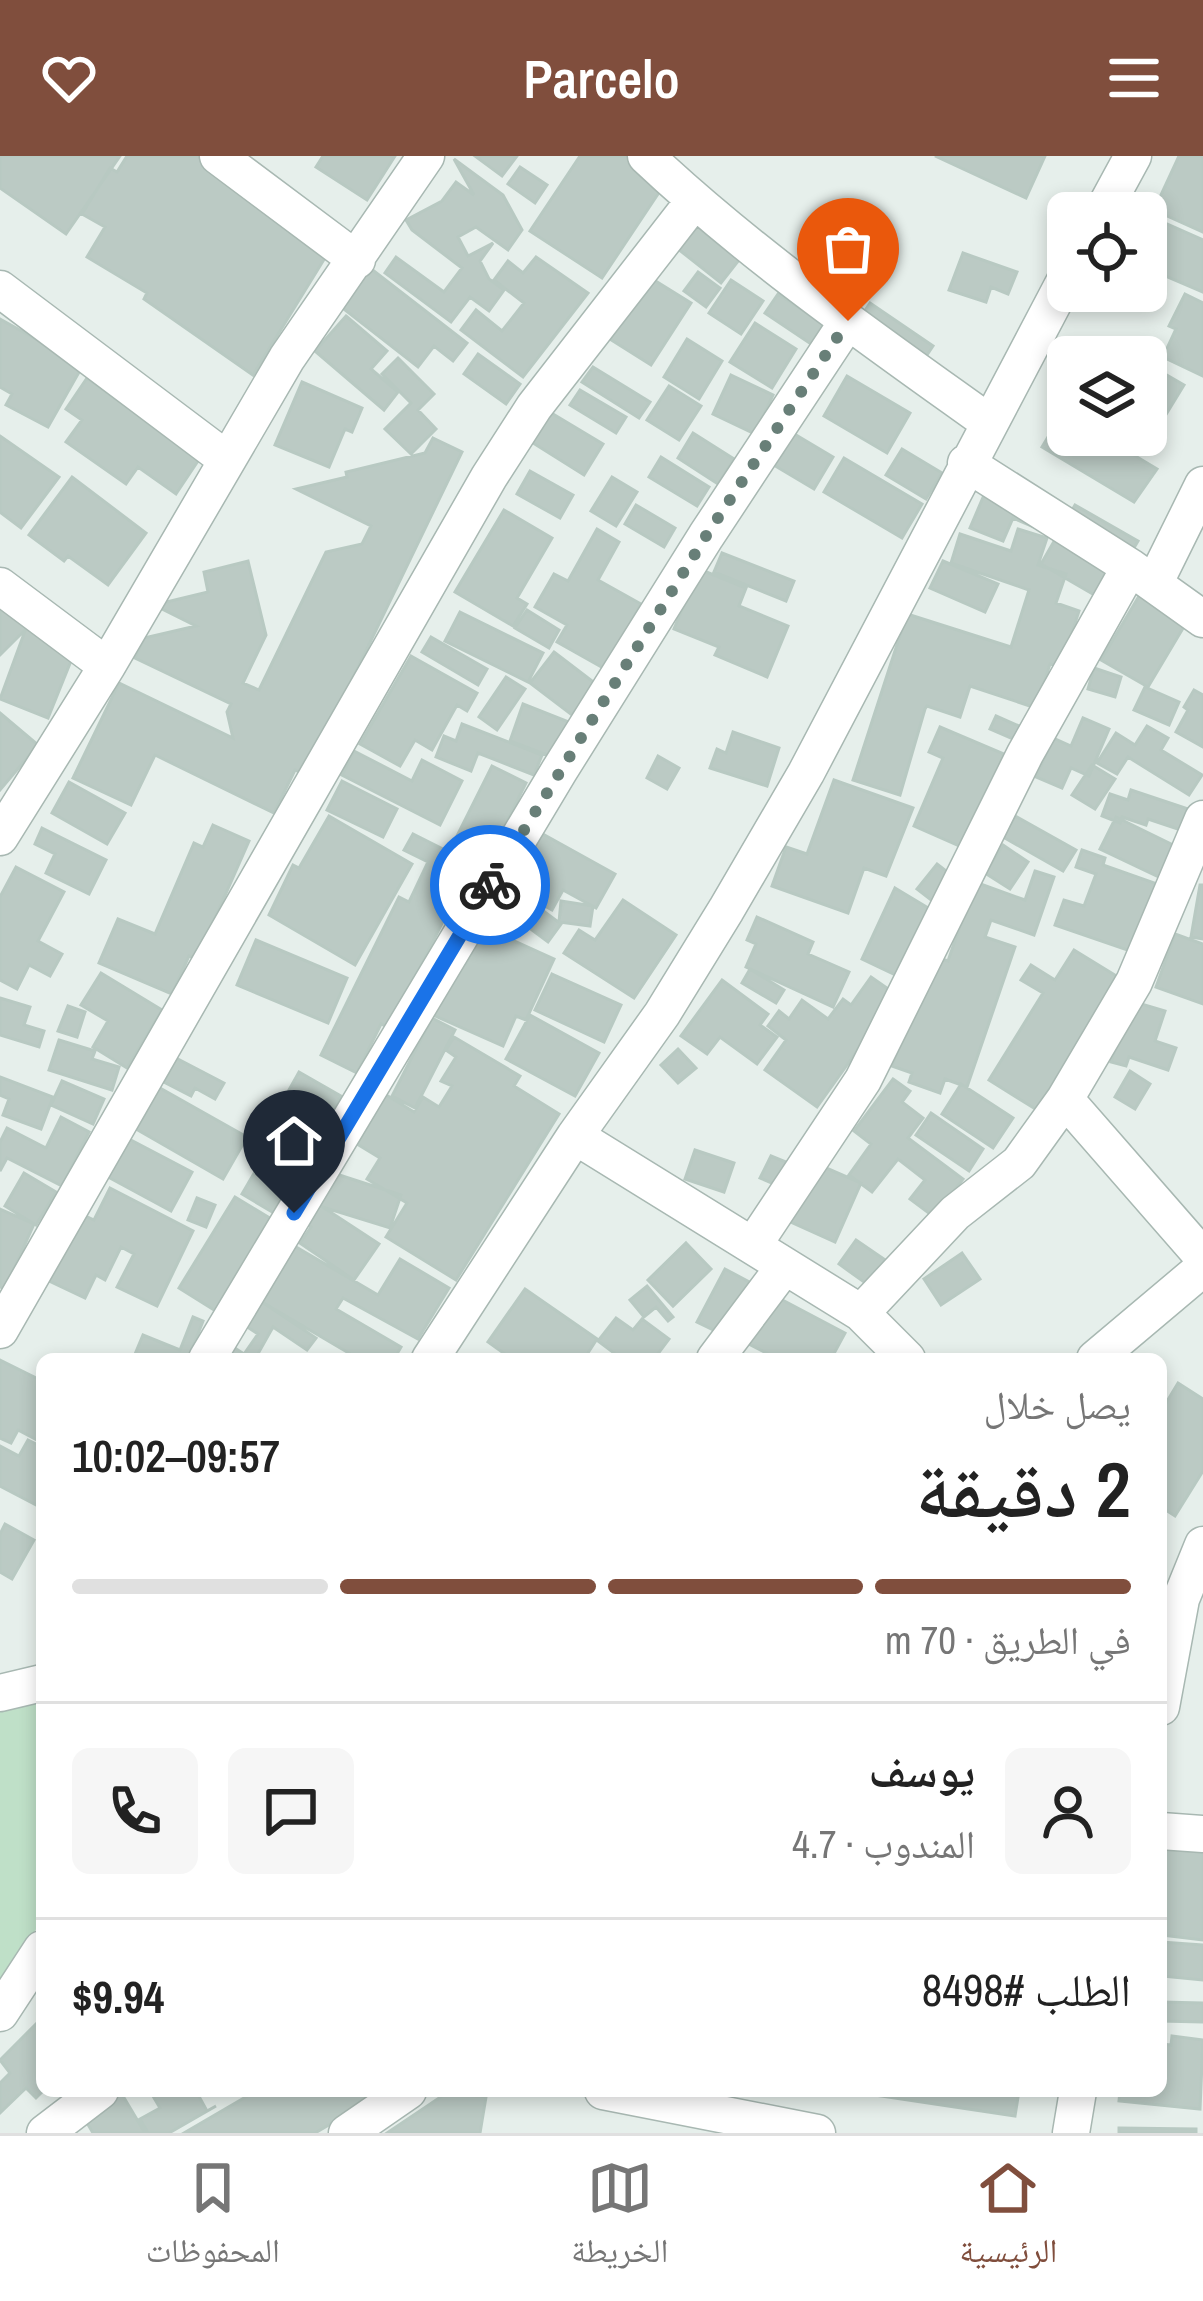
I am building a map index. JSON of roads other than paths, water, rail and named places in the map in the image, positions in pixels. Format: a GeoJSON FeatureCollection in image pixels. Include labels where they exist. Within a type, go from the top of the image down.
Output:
{"type":"FeatureCollection","features":[{"type":"Feature","properties":{"kind":"street"},"geometry":{"type":"LineString","coordinates":[[218,156],[357,260]]}},
{"type":"Feature","properties":{"kind":"street"},"geometry":{"type":"LineString","coordinates":[[0,836],[107,666],[287,358],[426,156]]}},
{"type":"Feature","properties":{"kind":"street"},"geometry":{"type":"LineString","coordinates":[[646,156],[694,201],[848,321],[988,422]]}},
{"type":"Feature","properties":{"kind":"street"},"geometry":{"type":"LineString","coordinates":[[1113,192],[1133,156]]}},
{"type":"Feature","properties":{"kind":"street"},"geometry":{"type":"LineString","coordinates":[[0,1330],[489,477],[546,391],[694,201]]}},
{"type":"Feature","properties":{"kind":"street"},"geometry":{"type":"LineString","coordinates":[[0,290],[226,459]]}},
{"type":"Feature","properties":{"kind":"street"},"geometry":{"type":"LineString","coordinates":[[434,1353],[575,1136],[662,1013],[749,871],[806,773],[1048,312]]}},
{"type":"Feature","properties":{"kind":"street"},"geometry":{"type":"LineString","coordinates":[[211,1353],[560,771],[706,536],[848,321]]}},
{"type":"Feature","properties":{"kind":"street"},"geometry":{"type":"LineString","coordinates":[[966,464],[1203,619]]}},
{"type":"Feature","properties":{"kind":"street"},"geometry":{"type":"LineString","coordinates":[[754,1244],[863,1080],[1025,754],[1203,485]]}},
{"type":"Feature","properties":{"kind":"street"},"geometry":{"type":"LineString","coordinates":[[0,586],[107,666]]}},
{"type":"Feature","properties":{"kind":"street"},"geometry":{"type":"LineString","coordinates":[[861,1313],[955,1213],[1019,1163],[1065,1099],[1134,982],[1203,820]]}},
{"type":"Feature","properties":{"kind":"street"},"geometry":{"type":"LineString","coordinates":[[1065,1099],[1203,1257]]}},
{"type":"Feature","properties":{"kind":"street"},"geometry":{"type":"LineString","coordinates":[[575,1136],[861,1313],[901,1353]]}},
{"type":"Feature","properties":{"kind":"street"},"geometry":{"type":"LineString","coordinates":[[720,1353],[784,1267]]}},
{"type":"Feature","properties":{"kind":"street"},"geometry":{"type":"LineString","coordinates":[[1102,1353],[1203,1268]]}},
{"type":"Feature","properties":{"kind":"street"},"geometry":{"type":"LineString","coordinates":[[1167,1673],[1180,1599],[1203,1545]]}},
{"type":"Feature","properties":{"kind":"street"},"geometry":{"type":"LineString","coordinates":[[1167,1831],[1203,1834]]}},
{"type":"Feature","properties":{"kind":"street"},"geometry":{"type":"LineString","coordinates":[[0,2013],[36,1958]]}},
{"type":"Feature","properties":{"kind":"street"},"geometry":{"type":"LineString","coordinates":[[45,2133],[92,2097]]}},
{"type":"Feature","properties":{"kind":"street"},"geometry":{"type":"LineString","coordinates":[[347,2133],[399,2097]]}},
{"type":"Feature","properties":{"kind":"street"},"geometry":{"type":"LineString","coordinates":[[634,2097],[817,2133]]}},
{"type":"Feature","properties":{"kind":"street"},"geometry":{"type":"LineString","coordinates":[[1071,2133],[1077,2097]]}}]}
